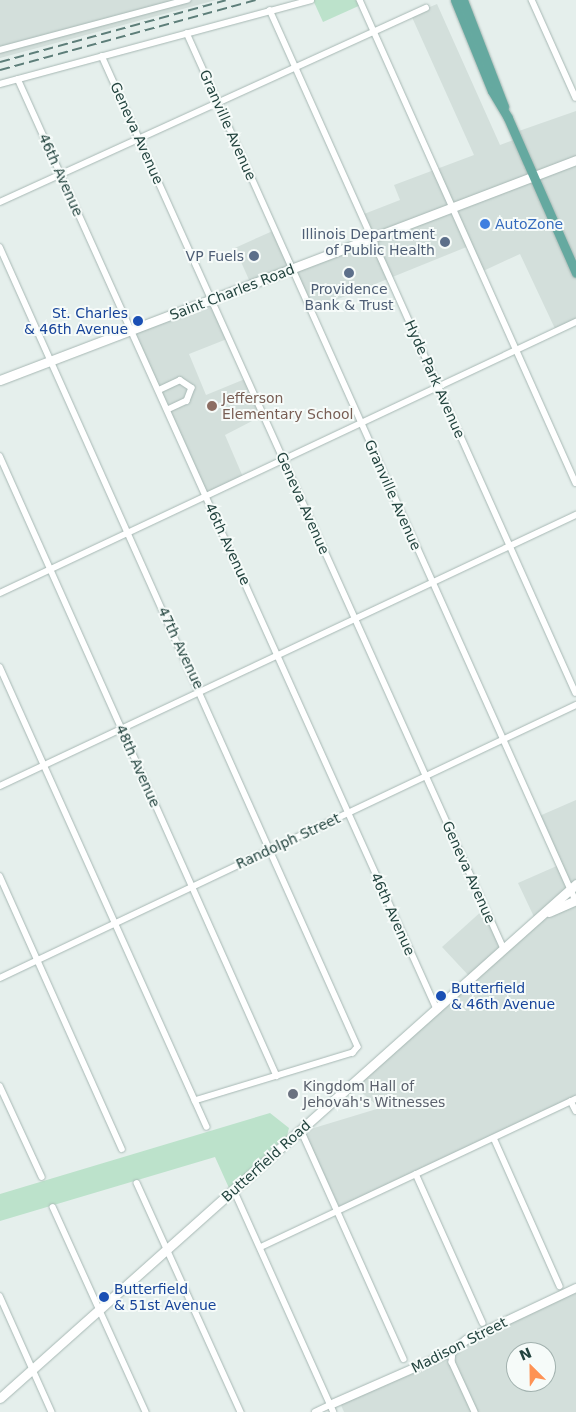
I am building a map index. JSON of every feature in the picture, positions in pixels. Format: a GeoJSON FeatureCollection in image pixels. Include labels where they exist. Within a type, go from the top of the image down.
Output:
{"type":"FeatureCollection","features":[{"type":"Feature","properties":{"kind":"main road"},"geometry":{"type":"LineString","coordinates":[[455,0],[492,91],[508,118]]}},
{"type":"Feature","properties":{"kind":"main road"},"geometry":{"type":"LineString","coordinates":[[464,0],[508,118],[576,273]]}},
{"type":"Feature","properties":{"kind":"main road","name":"Saint Charles Road"},"geometry":{"type":"LineString","coordinates":[[0,380],[576,160]]}},
{"type":"Feature","properties":{"kind":"main road","name":"Butterfield Road"},"geometry":{"type":"LineString","coordinates":[[0,1398],[573,886]]}},
{"type":"Feature","properties":{"kind":"main road"},"geometry":{"type":"LineString","coordinates":[[542,915],[576,900]]}},
{"type":"Feature","properties":{"kind":"street"},"geometry":{"type":"LineString","coordinates":[[0,50],[187,0]]}},
{"type":"Feature","properties":{"kind":"street"},"geometry":{"type":"LineString","coordinates":[[0,84],[311,0]]}},
{"type":"Feature","properties":{"kind":"street"},"geometry":{"type":"LineString","coordinates":[[360,0],[576,483]]}},
{"type":"Feature","properties":{"kind":"street"},"geometry":{"type":"LineString","coordinates":[[532,0],[576,98]]}},
{"type":"Feature","properties":{"kind":"street"},"geometry":{"type":"LineString","coordinates":[[0,202],[426,8]]}},
{"type":"Feature","properties":{"kind":"street","name":"Hyde Park Avenue"},"geometry":{"type":"LineString","coordinates":[[270,10],[576,692]]}},
{"type":"Feature","properties":{"kind":"street","name":"Granville Avenue"},"geometry":{"type":"LineString","coordinates":[[187,33],[432,582],[573,886],[576,900]]}},
{"type":"Feature","properties":{"kind":"street","name":"Geneva Avenue"},"geometry":{"type":"LineString","coordinates":[[102,56],[504,949]]}},
{"type":"Feature","properties":{"kind":"street","name":"46th Avenue"},"geometry":{"type":"LineString","coordinates":[[18,79],[437,1009]]}},
{"type":"Feature","properties":{"kind":"street","name":"47th Avenue"},"geometry":{"type":"LineString","coordinates":[[0,247],[201,692],[357,1050],[277,1076]]}},
{"type":"Feature","properties":{"kind":"street"},"geometry":{"type":"LineString","coordinates":[[0,593],[576,322]]}},
{"type":"Feature","properties":{"kind":"street"},"geometry":{"type":"LineString","coordinates":[[159,390],[180,380],[192,388],[187,401],[168,410]]}},
{"type":"Feature","properties":{"kind":"street","name":"48th Avenue"},"geometry":{"type":"LineString","coordinates":[[0,456],[277,1076]]}},
{"type":"Feature","properties":{"kind":"street"},"geometry":{"type":"LineString","coordinates":[[0,786],[576,515]]}},
{"type":"Feature","properties":{"kind":"street"},"geometry":{"type":"LineString","coordinates":[[0,667],[206,1126]]}},
{"type":"Feature","properties":{"kind":"street","name":"Randolph Street"},"geometry":{"type":"LineString","coordinates":[[0,978],[576,705]]}},
{"type":"Feature","properties":{"kind":"street"},"geometry":{"type":"LineString","coordinates":[[0,876],[122,1149]]}},
{"type":"Feature","properties":{"kind":"street"},"geometry":{"type":"LineString","coordinates":[[195,1101],[277,1076]]}},
{"type":"Feature","properties":{"kind":"street"},"geometry":{"type":"LineString","coordinates":[[0,1086],[42,1177]]}},
{"type":"Feature","properties":{"kind":"street"},"geometry":{"type":"LineString","coordinates":[[261,1247],[574,1100],[576,1111]]}},
{"type":"Feature","properties":{"kind":"street"},"geometry":{"type":"LineString","coordinates":[[301,1130],[339,1210],[404,1359]]}},
{"type":"Feature","properties":{"kind":"street"},"geometry":{"type":"LineString","coordinates":[[494,1138],[560,1286]]}},
{"type":"Feature","properties":{"kind":"street"},"geometry":{"type":"LineString","coordinates":[[416,1174],[483,1323]]}},
{"type":"Feature","properties":{"kind":"street"},"geometry":{"type":"LineString","coordinates":[[137,1182],[240,1412]]}},
{"type":"Feature","properties":{"kind":"street"},"geometry":{"type":"LineString","coordinates":[[234,1190],[332,1408]]}},
{"type":"Feature","properties":{"kind":"street"},"geometry":{"type":"LineString","coordinates":[[53,1207],[146,1412]]}},
{"type":"Feature","properties":{"kind":"street","name":"Madison Street"},"geometry":{"type":"LineString","coordinates":[[315,1412],[332,1408],[453,1351],[466,1340],[576,1288]]}},
{"type":"Feature","properties":{"kind":"street"},"geometry":{"type":"LineString","coordinates":[[0,1296],[52,1412]]}},
{"type":"Feature","properties":{"kind":"street"},"geometry":{"type":"LineString","coordinates":[[453,1351],[452,1362],[475,1412]]}},
{"type":"Feature","properties":{"kind":"shaded area"},"geometry":{"type":"Polygon","coordinates":[[[0,0],[216,0],[0,58],[0,0]]]}},
{"type":"Feature","properties":{"kind":"shaded area"},"geometry":{"type":"Polygon","coordinates":[[[437,4],[500,145],[516,139],[532,175],[374,236],[364,214],[400,200],[394,185],[474,155],[411,15],[437,4]]]}},
{"type":"Feature","properties":{"kind":"shaded area"},"geometry":{"type":"Polygon","coordinates":[[[576,111],[576,159],[535,174],[516,132],[576,111]]]}},
{"type":"Feature","properties":{"kind":"shaded area"},"geometry":{"type":"Polygon","coordinates":[[[576,161],[576,268],[536,176],[576,161]]]}},
{"type":"Feature","properties":{"kind":"shaded area"},"geometry":{"type":"Polygon","coordinates":[[[533,177],[576,274],[576,324],[557,333],[520,254],[481,272],[469,246],[311,310],[293,269],[533,177]]]}},
{"type":"Feature","properties":{"kind":"shaded area"},"geometry":{"type":"Polygon","coordinates":[[[275,230],[292,268],[252,286],[235,248],[275,230]]]}},
{"type":"Feature","properties":{"kind":"shaded area","name":"Jefferson Elementary School"},"geometry":{"type":"Polygon","coordinates":[[[211,301],[227,339],[189,354],[206,395],[245,379],[262,416],[225,435],[243,477],[207,495],[134,331],[211,301]]]}},
{"type":"Feature","properties":{"kind":"shaded area"},"geometry":{"type":"Polygon","coordinates":[[[576,800],[576,883],[535,919],[518,883],[559,865],[537,817],[576,800]]]}},
{"type":"Feature","properties":{"kind":"shaded area"},"geometry":{"type":"Polygon","coordinates":[[[576,900],[576,1098],[340,1209],[304,1131],[380,1108],[354,1086],[543,916],[576,900]]]}},
{"type":"Feature","properties":{"kind":"shaded area"},"geometry":{"type":"Polygon","coordinates":[[[484,909],[501,947],[469,976],[442,947],[484,909]]]}},
{"type":"Feature","properties":{"kind":"shaded area"},"geometry":{"type":"Polygon","coordinates":[[[576,1291],[576,1412],[344,1412],[340,1403],[576,1291]]]}},
{"type":"Feature","properties":{"kind":"green space"},"geometry":{"type":"Polygon","coordinates":[[[313,0],[361,0],[363,4],[323,22],[313,0]]]}},
{"type":"Feature","properties":{"kind":"green space"},"geometry":{"type":"Polygon","coordinates":[[[270,1113],[289,1128],[287,1136],[229,1188],[215,1157],[0,1221],[0,1194],[270,1113]]]}},
{"type":"Feature","properties":{"kind":"railway"},"geometry":{"type":"LineString","coordinates":[[0,62],[226,0]]}},
{"type":"Feature","properties":{"kind":"railway"},"geometry":{"type":"LineString","coordinates":[[0,70],[256,0]]}},
{"type":"Feature","properties":{"kind":"place","name":"AutoZone"},"geometry":{"type":"Point","coordinates":[485,224]}},
{"type":"Feature","properties":{"kind":"place","name":"Illinois Department of Public Health"},"geometry":{"type":"Point","coordinates":[445,242]}},
{"type":"Feature","properties":{"kind":"place","name":"VP Fuels"},"geometry":{"type":"Point","coordinates":[254,256]}},
{"type":"Feature","properties":{"kind":"place","name":"Providence Bank & Trust"},"geometry":{"type":"Point","coordinates":[349,273]}},
{"type":"Feature","properties":{"kind":"place","name":"St. Charles & 46th Avenue"},"geometry":{"type":"Point","coordinates":[138,321]}},
{"type":"Feature","properties":{"kind":"place","name":"Jefferson Elementary School"},"geometry":{"type":"Point","coordinates":[212,406]}},
{"type":"Feature","properties":{"kind":"place","name":"Butterfield & 46th Avenue"},"geometry":{"type":"Point","coordinates":[441,996]}},
{"type":"Feature","properties":{"kind":"place","name":"Kingdom Hall of Jehovah's Witnesses"},"geometry":{"type":"Point","coordinates":[293,1094]}},
{"type":"Feature","properties":{"kind":"place","name":"Butterfield & 51st Avenue"},"geometry":{"type":"Point","coordinates":[104,1297]}}]}
